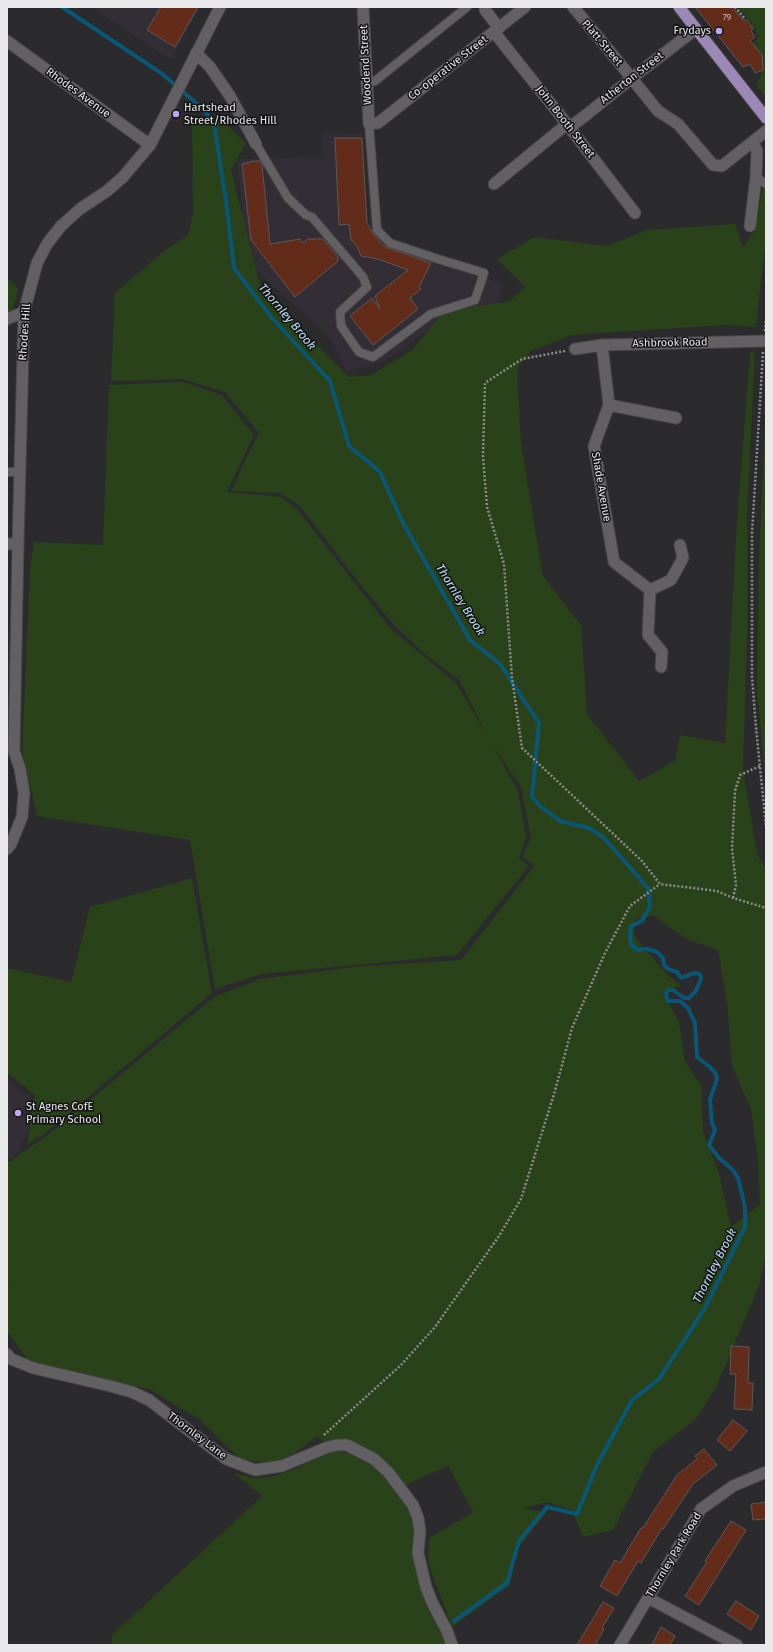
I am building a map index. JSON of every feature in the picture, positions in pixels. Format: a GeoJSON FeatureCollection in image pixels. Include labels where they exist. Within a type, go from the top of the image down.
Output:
{"type":"FeatureCollection","features":[{"type":"Feature","properties":{"kind":"main road"},"geometry":{"type":"LineString","coordinates":[[679,7],[766,118]]}},
{"type":"Feature","properties":{"kind":"street","name":"Rhodes Hill"},"geometry":{"type":"LineString","coordinates":[[7,849],[11,844],[22,817],[24,792],[20,769],[10,751],[11,653],[18,544],[24,312],[37,263],[47,244],[61,226],[80,209],[107,191],[123,177],[150,145],[220,7]]}},
{"type":"Feature","properties":{"kind":"street","name":"Woodend Street"},"geometry":{"type":"LineString","coordinates":[[363,7],[369,124]]}},
{"type":"Feature","properties":{"kind":"street","name":"Co-operative Street"},"geometry":{"type":"LineString","coordinates":[[369,124],[378,123],[525,7]]}},
{"type":"Feature","properties":{"kind":"street","name":"John Booth Street"},"geometry":{"type":"LineString","coordinates":[[484,8],[497,30],[635,213]]}},
{"type":"Feature","properties":{"kind":"street","name":"Platt Street"},"geometry":{"type":"LineString","coordinates":[[574,8],[658,111],[678,124],[713,166],[722,166],[753,143]]}},
{"type":"Feature","properties":{"kind":"street","name":"Atherton Street"},"geometry":{"type":"LineString","coordinates":[[494,184],[568,126],[586,115],[696,29]]}},
{"type":"Feature","properties":{"kind":"street","name":"Rhodes Avenue"},"geometry":{"type":"LineString","coordinates":[[7,41],[150,145]]}},
{"type":"Feature","properties":{"kind":"street"},"geometry":{"type":"LineString","coordinates":[[196,53],[210,67],[230,96],[256,144]]}},
{"type":"Feature","properties":{"kind":"street"},"geometry":{"type":"LineString","coordinates":[[750,226],[756,177],[757,151],[753,143],[766,131]]}},
{"type":"Feature","properties":{"kind":"street"},"geometry":{"type":"LineString","coordinates":[[7,319],[24,312]]}},
{"type":"Feature","properties":{"kind":"street","name":"Ashbrook Road"},"geometry":{"type":"LineString","coordinates":[[575,349],[602,345],[765,340]]}},
{"type":"Feature","properties":{"kind":"street","name":"Shade Avenue"},"geometry":{"type":"LineString","coordinates":[[602,345],[609,405],[594,446],[614,562],[650,590]]}},
{"type":"Feature","properties":{"kind":"street"},"geometry":{"type":"LineString","coordinates":[[609,405],[676,418]]}},
{"type":"Feature","properties":{"kind":"street"},"geometry":{"type":"LineString","coordinates":[[7,544],[18,544]]}},
{"type":"Feature","properties":{"kind":"street"},"geometry":{"type":"LineString","coordinates":[[661,668],[662,652],[648,636],[650,590],[671,580],[683,558],[680,545]]}},
{"type":"Feature","properties":{"kind":"street","name":"Thornley Lane"},"geometry":{"type":"LineString","coordinates":[[8,1358],[33,1368],[132,1392],[149,1400],[226,1459],[255,1470],[282,1466],[328,1447],[337,1445],[346,1446],[374,1459],[388,1472],[413,1505],[418,1518],[420,1531],[418,1553],[426,1588],[447,1631],[452,1645]]}},
{"type":"Feature","properties":{"kind":"street","name":"Thornley Park Road"},"geometry":{"type":"LineString","coordinates":[[620,1645],[701,1509],[734,1486],[766,1472]]}},
{"type":"Feature","properties":{"kind":"street"},"geometry":{"type":"LineString","coordinates":[[648,1598],[737,1645]]}},
{"type":"Feature","properties":{"kind":"lane"},"geometry":{"type":"LineString","coordinates":[[366,83],[375,81],[466,7]]}},
{"type":"Feature","properties":{"kind":"lane"},"geometry":{"type":"LineString","coordinates":[[256,144],[288,198],[306,215],[312,217],[363,277],[367,287],[340,312],[341,326],[358,352],[373,357],[431,314],[475,300],[484,273],[390,243],[377,230],[369,124]]}},
{"type":"Feature","properties":{"kind":"lane"},"geometry":{"type":"LineString","coordinates":[[756,177],[766,184]]}},
{"type":"Feature","properties":{"kind":"lane"},"geometry":{"type":"LineString","coordinates":[[7,472],[20,472]]}},
{"type":"Feature","properties":{"kind":"path"},"geometry":{"type":"LineString","coordinates":[[735,7],[745,19]]}},
{"type":"Feature","properties":{"kind":"path"},"geometry":{"type":"LineString","coordinates":[[766,319],[752,533],[752,676],[766,826]]}},
{"type":"Feature","properties":{"kind":"path"},"geometry":{"type":"LineString","coordinates":[[575,349],[522,359],[485,384],[483,456],[487,507],[504,564],[512,678],[522,748],[642,861],[660,884]]}},
{"type":"Feature","properties":{"kind":"path"},"geometry":{"type":"LineString","coordinates":[[733,898],[736,885],[732,848],[735,791],[740,776],[760,766]]}},
{"type":"Feature","properties":{"kind":"path"},"geometry":{"type":"LineString","coordinates":[[320,1439],[401,1365],[435,1327],[499,1236],[521,1199],[555,1091],[572,1028],[605,953],[630,906],[660,884],[717,891],[733,898],[766,908]]}},
{"type":"Feature","properties":{"kind":"shaded area"},"geometry":{"type":"Polygon","coordinates":[[[91,7],[200,7],[171,60],[91,7]]]}},
{"type":"Feature","properties":{"kind":"shaded area"},"geometry":{"type":"Polygon","coordinates":[[[323,133],[362,134],[367,223],[383,245],[503,284],[495,318],[436,324],[385,361],[346,372],[332,340],[278,290],[248,265],[237,159],[323,157],[323,133]]]}},
{"type":"Feature","properties":{"kind":"shaded area","name":"St Agnes CofE Primary School"},"geometry":{"type":"Polygon","coordinates":[[[7,1080],[29,1097],[29,1129],[18,1153],[7,1162],[7,1080]]]}},
{"type":"Feature","properties":{"kind":"green space"},"geometry":{"type":"Polygon","coordinates":[[[738,7],[766,7],[766,98],[756,85],[763,70],[762,60],[752,44],[758,38],[755,28],[753,29],[750,25],[752,23],[747,20],[748,19],[738,7]]]}},
{"type":"Feature","properties":{"kind":"green space"},"geometry":{"type":"Polygon","coordinates":[[[217,116],[246,143],[231,170],[261,290],[349,377],[372,375],[413,349],[442,314],[467,307],[508,302],[525,287],[497,259],[534,237],[607,246],[647,230],[735,224],[743,247],[755,230],[763,187],[766,189],[766,237],[756,327],[725,325],[572,335],[531,351],[517,369],[521,443],[543,576],[581,625],[587,714],[639,781],[675,761],[680,735],[725,743],[736,536],[750,352],[755,353],[747,513],[747,632],[743,771],[757,854],[766,869],[766,1255],[758,1288],[716,1388],[696,1419],[653,1452],[613,1530],[583,1537],[572,1510],[546,1502],[523,1509],[547,1512],[517,1549],[510,1585],[452,1627],[428,1563],[429,1538],[473,1512],[448,1466],[406,1485],[379,1455],[354,1442],[330,1440],[323,1441],[317,1436],[297,1452],[273,1463],[241,1460],[199,1419],[149,1389],[75,1373],[29,1361],[7,1332],[7,1283],[9,1281],[7,1278],[7,1163],[53,1131],[214,997],[260,979],[363,966],[461,960],[535,865],[522,857],[531,838],[521,787],[493,746],[518,791],[526,837],[519,858],[529,866],[457,955],[262,974],[215,989],[190,840],[37,816],[22,751],[30,568],[34,542],[103,545],[109,385],[183,382],[222,395],[254,435],[227,492],[281,497],[296,508],[391,629],[456,683],[486,733],[459,680],[428,657],[394,625],[359,583],[300,506],[280,493],[232,491],[259,433],[225,392],[182,379],[111,381],[115,293],[165,250],[188,235],[193,214],[192,126],[217,116]],[[653,915],[635,920],[634,936],[666,973],[681,986],[663,993],[679,1022],[685,1061],[701,1086],[703,1132],[719,1173],[731,1227],[760,1204],[758,1160],[751,1109],[732,1066],[727,1001],[718,950],[688,940],[653,915]]]}},
{"type":"Feature","properties":{"kind":"green space"},"geometry":{"type":"Polygon","coordinates":[[[7,278],[18,288],[7,333],[7,278]]]}},
{"type":"Feature","properties":{"kind":"green space"},"geometry":{"type":"Polygon","coordinates":[[[766,399],[766,785],[757,691],[759,557],[766,399]]]}},
{"type":"Feature","properties":{"kind":"green space"},"geometry":{"type":"Polygon","coordinates":[[[192,878],[212,993],[43,1135],[27,1144],[35,1095],[7,1073],[7,968],[71,982],[90,907],[192,878]]]}},
{"type":"Feature","properties":{"kind":"green space"},"geometry":{"type":"Polygon","coordinates":[[[333,1451],[351,1453],[374,1467],[391,1482],[411,1507],[417,1523],[415,1562],[421,1592],[448,1643],[445,1645],[112,1645],[112,1635],[262,1496],[234,1473],[255,1478],[274,1476],[300,1467],[320,1455],[333,1451]]]}},
{"type":"Feature","properties":{"kind":"building"},"geometry":{"type":"Polygon","coordinates":[[[161,7],[198,7],[175,47],[147,30],[161,7]]]}},
{"type":"Feature","properties":{"kind":"building"},"geometry":{"type":"Polygon","coordinates":[[[695,7],[732,7],[743,20],[747,20],[753,29],[751,31],[755,37],[750,41],[762,55],[763,70],[755,73],[750,64],[743,67],[695,7]]]}},
{"type":"Feature","properties":{"kind":"building"},"geometry":{"type":"Polygon","coordinates":[[[335,138],[362,138],[367,223],[373,234],[383,245],[388,248],[431,263],[419,287],[421,289],[410,298],[418,309],[373,345],[350,316],[372,298],[380,309],[375,296],[408,270],[378,259],[361,256],[357,246],[351,240],[349,224],[339,225],[335,138]]]}},
{"type":"Feature","properties":{"kind":"building"},"geometry":{"type":"Polygon","coordinates":[[[260,161],[262,165],[270,244],[300,239],[303,243],[308,239],[323,239],[338,257],[338,261],[295,297],[251,240],[242,164],[260,161]]]}},
{"type":"Feature","properties":{"kind":"building"},"geometry":{"type":"Polygon","coordinates":[[[731,1346],[749,1347],[748,1383],[753,1383],[752,1410],[734,1409],[736,1374],[730,1374],[731,1346]]]}},
{"type":"Feature","properties":{"kind":"building"},"geometry":{"type":"Polygon","coordinates":[[[733,1420],[747,1431],[730,1451],[717,1440],[733,1420]]]}},
{"type":"Feature","properties":{"kind":"building"},"geometry":{"type":"Polygon","coordinates":[[[704,1449],[717,1465],[693,1484],[663,1529],[662,1528],[641,1563],[638,1561],[617,1596],[600,1586],[615,1560],[620,1563],[641,1528],[643,1528],[677,1475],[697,1459],[695,1456],[704,1449]]]}},
{"type":"Feature","properties":{"kind":"building"},"geometry":{"type":"Polygon","coordinates":[[[766,1502],[766,1519],[753,1520],[751,1504],[766,1502]]]}},
{"type":"Feature","properties":{"kind":"building"},"geometry":{"type":"Polygon","coordinates":[[[731,1521],[746,1530],[699,1605],[685,1596],[707,1562],[705,1561],[731,1521]]]}},
{"type":"Feature","properties":{"kind":"building"},"geometry":{"type":"Polygon","coordinates":[[[736,1601],[759,1616],[751,1630],[727,1614],[736,1601]]]}},
{"type":"Feature","properties":{"kind":"building"},"geometry":{"type":"Polygon","coordinates":[[[603,1602],[614,1608],[602,1628],[604,1629],[595,1645],[577,1645],[603,1602]]]}},
{"type":"Feature","properties":{"kind":"building"},"geometry":{"type":"Polygon","coordinates":[[[661,1627],[675,1636],[670,1645],[652,1645],[661,1627]]]}},
{"type":"Feature","properties":{"kind":"waterway","name":"Thornley Brook"},"geometry":{"type":"LineString","coordinates":[[62,7],[161,73],[203,109],[214,124],[226,201],[234,268],[272,318],[330,381],[349,446],[380,472],[403,523],[470,640],[500,664],[539,723],[532,797],[540,806],[560,821],[589,828],[604,838],[648,888],[650,907],[642,921],[631,926],[631,945],[638,950],[647,949],[657,952],[663,958],[664,965],[668,969],[677,972],[681,978],[695,973],[700,974],[701,978],[696,991],[689,998],[684,998],[673,990],[669,990],[666,993],[667,999],[668,1001],[680,1001],[688,1008],[695,1023],[697,1057],[710,1067],[716,1074],[717,1079],[710,1100],[712,1123],[715,1130],[709,1145],[719,1158],[732,1169],[738,1178],[745,1207],[745,1227],[705,1308],[659,1379],[632,1400],[597,1465],[577,1514],[547,1507],[519,1541],[507,1583],[454,1621]]}},
{"type":"Feature","properties":{"kind":"place","name":"Frydays"},"geometry":{"type":"Point","coordinates":[719,31]}},
{"type":"Feature","properties":{"kind":"place","name":"Hartshead Street/Rhodes Hill"},"geometry":{"type":"Point","coordinates":[176,114]}},
{"type":"Feature","properties":{"kind":"place","name":"St Agnes CofE Primary School"},"geometry":{"type":"Point","coordinates":[18,1113]}}]}
